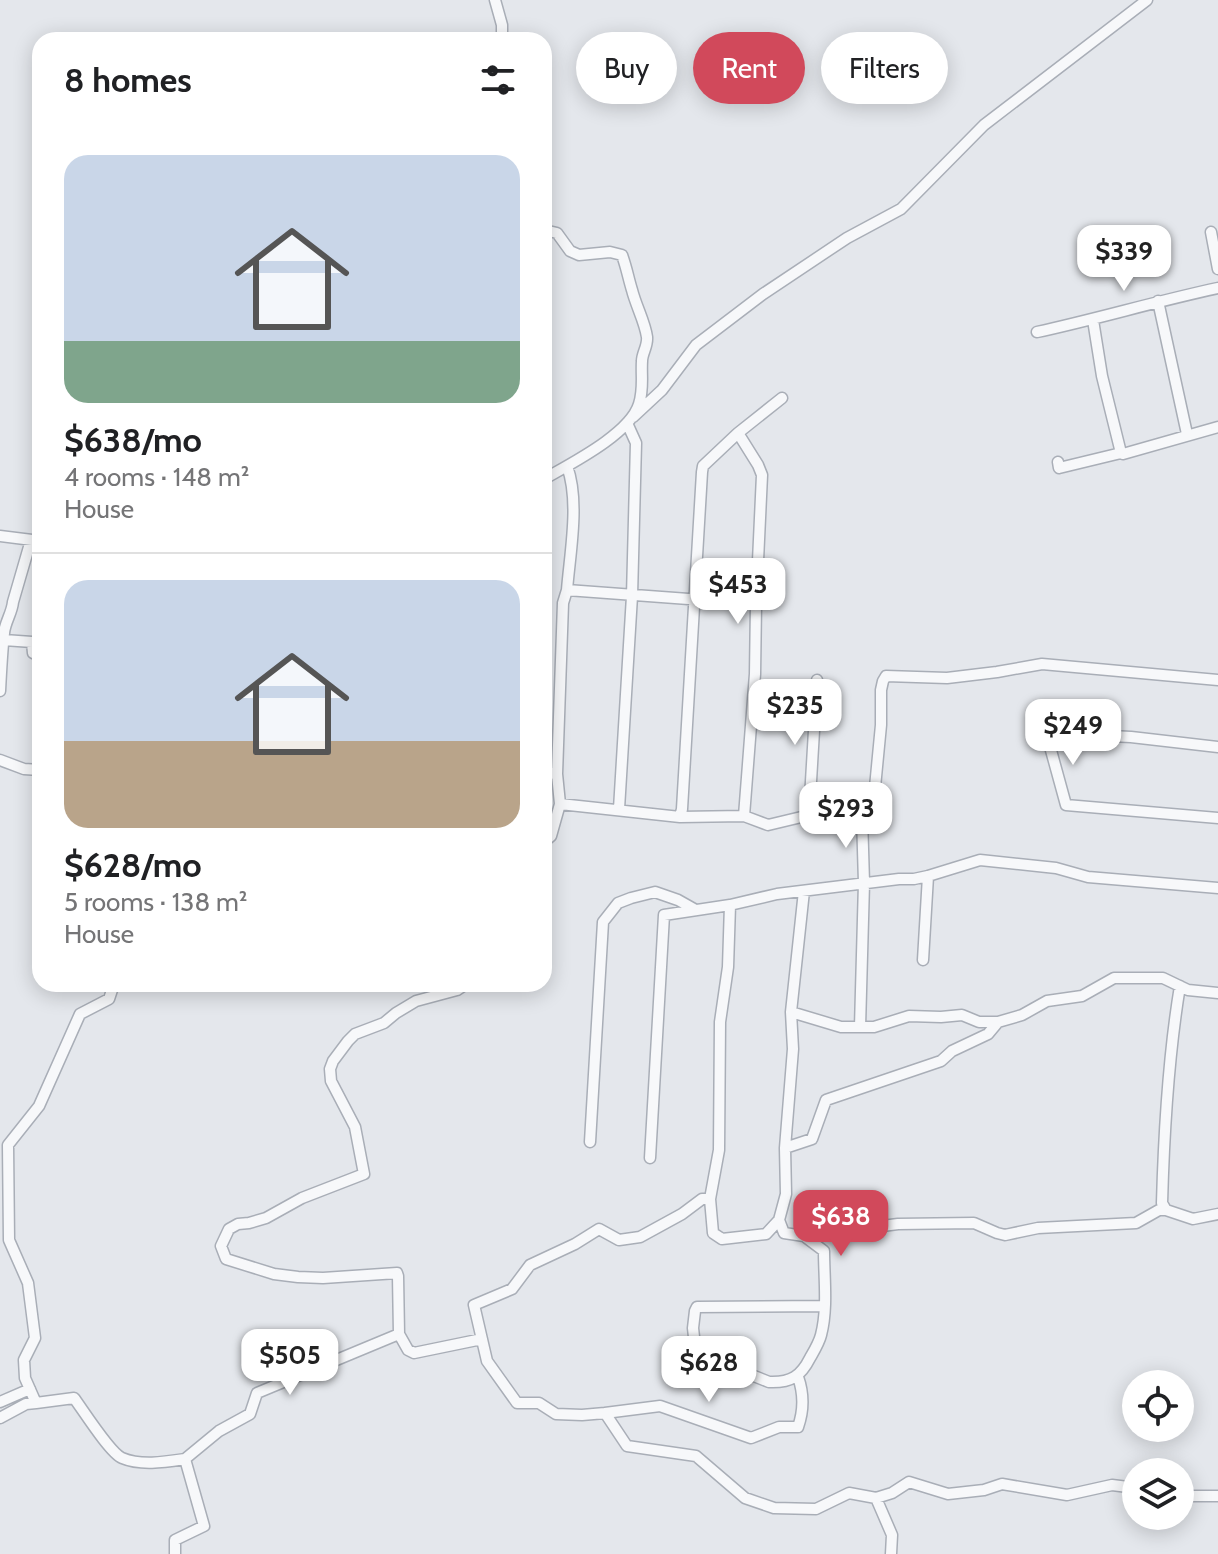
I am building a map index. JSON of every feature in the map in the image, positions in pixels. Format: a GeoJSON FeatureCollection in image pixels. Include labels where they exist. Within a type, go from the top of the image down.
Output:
{"type":"FeatureCollection","features":[{"type":"Feature","properties":{"kind":"street"},"geometry":{"type":"LineString","coordinates":[[495,0],[502,32]]}},
{"type":"Feature","properties":{"kind":"street"},"geometry":{"type":"LineString","coordinates":[[552,474],[608,440],[662,390],[696,345],[763,294],[847,238],[901,209],[984,125],[1147,0]]}},
{"type":"Feature","properties":{"kind":"street"},"geometry":{"type":"LineString","coordinates":[[552,232],[557,233],[570,251],[579,255],[610,252],[622,255],[647,337],[641,364],[642,391],[639,405],[630,420],[636,443],[632,596],[619,809]]}},
{"type":"Feature","properties":{"kind":"street"},"geometry":{"type":"LineString","coordinates":[[1211,232],[1218,269]]}},
{"type":"Feature","properties":{"kind":"street"},"geometry":{"type":"LineString","coordinates":[[1037,332],[1218,288]]}},
{"type":"Feature","properties":{"kind":"street"},"geometry":{"type":"LineString","coordinates":[[1158,301],[1187,434]]}},
{"type":"Feature","properties":{"kind":"street"},"geometry":{"type":"LineString","coordinates":[[1093,320],[1102,376],[1121,453]]}},
{"type":"Feature","properties":{"kind":"street"},"geometry":{"type":"LineString","coordinates":[[680,817],[703,466],[782,398]]}},
{"type":"Feature","properties":{"kind":"street"},"geometry":{"type":"LineString","coordinates":[[1058,462],[1059,468],[1092,458],[1137,451],[1218,427]]}},
{"type":"Feature","properties":{"kind":"street"},"geometry":{"type":"LineString","coordinates":[[738,433],[762,475],[755,674],[744,816]]}},
{"type":"Feature","properties":{"kind":"street"},"geometry":{"type":"LineString","coordinates":[[552,832],[560,804],[557,774],[563,603],[567,590],[573,503],[572,481],[567,466]]}},
{"type":"Feature","properties":{"kind":"street"},"geometry":{"type":"LineString","coordinates":[[0,536],[32,540]]}},
{"type":"Feature","properties":{"kind":"street"},"geometry":{"type":"LineString","coordinates":[[0,691],[4,633],[32,548]]}},
{"type":"Feature","properties":{"kind":"street"},"geometry":{"type":"LineString","coordinates":[[567,590],[756,604]]}},
{"type":"Feature","properties":{"kind":"street"},"geometry":{"type":"LineString","coordinates":[[4,640],[32,642]]}},
{"type":"Feature","properties":{"kind":"street"},"geometry":{"type":"LineString","coordinates":[[560,804],[680,817],[744,816],[768,825],[809,815],[862,816],[873,808],[881,690],[886,676],[947,678],[1042,664],[1218,680]]}},
{"type":"Feature","properties":{"kind":"street"},"geometry":{"type":"LineString","coordinates":[[809,815],[817,680]]}},
{"type":"Feature","properties":{"kind":"street"},"geometry":{"type":"LineString","coordinates":[[1218,747],[1131,737],[1050,733],[1049,743],[1066,805],[1218,818]]}},
{"type":"Feature","properties":{"kind":"street"},"geometry":{"type":"LineString","coordinates":[[0,760],[32,770]]}},
{"type":"Feature","properties":{"kind":"street"},"geometry":{"type":"LineString","coordinates":[[552,774],[557,774]]}},
{"type":"Feature","properties":{"kind":"street"},"geometry":{"type":"LineString","coordinates":[[860,1027],[864,883],[862,816]]}},
{"type":"Feature","properties":{"kind":"street"},"geometry":{"type":"LineString","coordinates":[[650,1158],[664,915],[777,894],[928,876],[980,860],[1056,868],[1088,877],[1218,888]]}},
{"type":"Feature","properties":{"kind":"street"},"geometry":{"type":"LineString","coordinates":[[923,960],[928,876]]}},
{"type":"Feature","properties":{"kind":"street"},"geometry":{"type":"LineString","coordinates":[[730,905],[728,967],[720,1022],[719,1150],[710,1199],[713,1233],[722,1239],[766,1234],[779,1220],[786,1194],[785,1148],[793,1049],[791,1012],[804,891]]}},
{"type":"Feature","properties":{"kind":"street"},"geometry":{"type":"LineString","coordinates":[[590,1142],[603,922],[618,903],[655,892],[694,909]]}},
{"type":"Feature","properties":{"kind":"street"},"geometry":{"type":"LineString","coordinates":[[791,1012],[841,1027],[874,1027],[909,1016],[962,1015],[979,1022],[998,1022],[1022,1015],[1047,1001],[1082,996],[1114,978],[1163,978],[1188,990],[1218,993]]}},
{"type":"Feature","properties":{"kind":"street"},"geometry":{"type":"LineString","coordinates":[[1166,1210],[1162,1203],[1168,1075],[1180,986]]}},
{"type":"Feature","properties":{"kind":"street"},"geometry":{"type":"LineString","coordinates":[[36,1403],[25,1378],[24,1360],[35,1338],[28,1283],[9,1240],[4,1160],[8,1145],[39,1106],[80,1014],[109,999],[111,992]]}},
{"type":"Feature","properties":{"kind":"street"},"geometry":{"type":"LineString","coordinates":[[450,992],[416,1001],[384,1023],[355,1034],[333,1061],[331,1081],[355,1127],[364,1174],[302,1198],[266,1218],[238,1224],[229,1229],[221,1246],[226,1259],[274,1274],[323,1278],[397,1273],[399,1334],[408,1350],[414,1353],[482,1339]]}},
{"type":"Feature","properties":{"kind":"street"},"geometry":{"type":"LineString","coordinates":[[785,1148],[812,1139],[826,1100],[941,1061],[952,1051],[988,1034],[998,1022]]}},
{"type":"Feature","properties":{"kind":"street"},"geometry":{"type":"LineString","coordinates":[[710,1199],[702,1199],[640,1237],[619,1240],[599,1229],[530,1265],[512,1289],[474,1305],[487,1361],[517,1403],[539,1403],[556,1414],[582,1415],[660,1406],[751,1438],[779,1427],[798,1427],[803,1411],[798,1377]]}},
{"type":"Feature","properties":{"kind":"street"},"geometry":{"type":"LineString","coordinates":[[779,1220],[784,1233],[804,1236],[898,1224],[974,1223],[1005,1235],[1038,1228],[1136,1223],[1159,1210],[1193,1219],[1218,1214]]}},
{"type":"Feature","properties":{"kind":"street"},"geometry":{"type":"LineString","coordinates":[[804,1236],[824,1251],[824,1306],[820,1337],[803,1372],[798,1377],[769,1382],[703,1356],[695,1346],[693,1328],[697,1307],[824,1306]]}},
{"type":"Feature","properties":{"kind":"street"},"geometry":{"type":"LineString","coordinates":[[0,1418],[26,1404],[74,1398],[113,1451],[124,1459],[156,1463],[185,1459],[219,1431],[250,1414],[257,1393],[399,1334]]}},
{"type":"Feature","properties":{"kind":"street"},"geometry":{"type":"LineString","coordinates":[[0,1402],[30,1389]]}},
{"type":"Feature","properties":{"kind":"street"},"geometry":{"type":"LineString","coordinates":[[605,1413],[627,1446],[696,1456],[745,1498],[774,1508],[816,1509],[849,1493],[876,1498],[892,1493],[909,1482],[948,1494],[984,1490],[1002,1484],[1067,1495],[1112,1485],[1122,1486]]}},
{"type":"Feature","properties":{"kind":"street"},"geometry":{"type":"LineString","coordinates":[[175,1554],[175,1540],[204,1526],[185,1459]]}},
{"type":"Feature","properties":{"kind":"street"},"geometry":{"type":"LineString","coordinates":[[1194,1496],[1218,1496]]}},
{"type":"Feature","properties":{"kind":"street"},"geometry":{"type":"LineString","coordinates":[[876,1498],[892,1535],[891,1554]]}}]}
